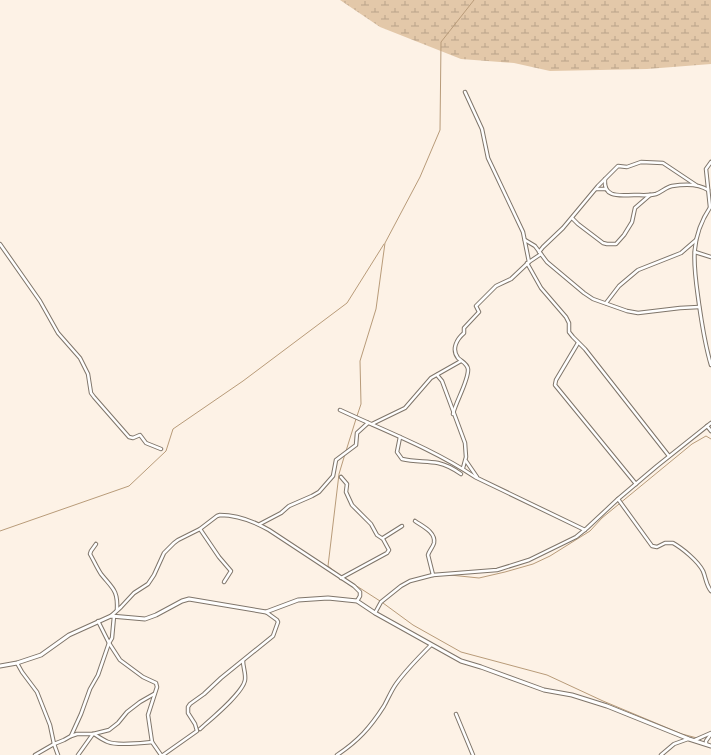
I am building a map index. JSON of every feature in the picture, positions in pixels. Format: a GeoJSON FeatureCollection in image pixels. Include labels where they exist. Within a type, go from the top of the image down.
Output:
{"type":"FeatureCollection","features":[{"type":"Feature","properties":{"kind":"street"},"geometry":{"type":"LineString","coordinates":[[465,92],[482,129],[488,158],[524,232],[528,262],[541,288],[566,317],[569,323],[569,332],[578,344],[592,358],[669,456]]}},
{"type":"Feature","properties":{"kind":"street"},"geometry":{"type":"LineString","coordinates":[[453,414],[468,376],[467,366],[456,356],[455,347],[460,336],[464,333],[464,328],[479,312],[476,306],[496,286],[511,279],[528,262],[540,253],[543,246],[572,218],[596,188],[618,166],[627,167],[641,162],[663,163],[696,185],[708,190]]}},
{"type":"Feature","properties":{"kind":"street"},"geometry":{"type":"LineString","coordinates":[[711,162],[706,168],[711,207],[704,219],[696,239],[694,252],[694,269],[703,335],[711,365]]}},
{"type":"Feature","properties":{"kind":"street"},"geometry":{"type":"LineString","coordinates":[[605,179],[609,192],[616,195],[658,194],[671,186],[696,185]]}},
{"type":"Feature","properties":{"kind":"street"},"geometry":{"type":"LineString","coordinates":[[596,188],[607,189]]}},
{"type":"Feature","properties":{"kind":"street"},"geometry":{"type":"LineString","coordinates":[[572,218],[603,243],[616,244],[632,222],[635,208],[650,195]]}},
{"type":"Feature","properties":{"kind":"street"},"geometry":{"type":"LineString","coordinates":[[606,303],[619,286],[638,270],[681,253],[696,239]]}},
{"type":"Feature","properties":{"kind":"street"},"geometry":{"type":"LineString","coordinates":[[525,240],[532,244],[547,262],[593,299],[627,311],[638,313],[699,306]]}},
{"type":"Feature","properties":{"kind":"street"},"geometry":{"type":"LineString","coordinates":[[0,244],[40,301],[58,333],[80,358],[88,374],[91,393],[94,397],[126,434],[133,438],[140,435],[146,443],[161,449]]}},
{"type":"Feature","properties":{"kind":"street"},"geometry":{"type":"LineString","coordinates":[[694,252],[711,257]]}},
{"type":"Feature","properties":{"kind":"street"},"geometry":{"type":"LineString","coordinates":[[578,344],[556,380],[555,385],[636,484]]}},
{"type":"Feature","properties":{"kind":"street"},"geometry":{"type":"LineString","coordinates":[[372,425],[404,408],[428,382],[461,360]]}},
{"type":"Feature","properties":{"kind":"street"},"geometry":{"type":"LineString","coordinates":[[437,375],[442,381],[465,443],[466,460],[463,468]]}},
{"type":"Feature","properties":{"kind":"street"},"geometry":{"type":"LineString","coordinates":[[340,410],[400,437],[463,468],[478,479],[585,530]]}},
{"type":"Feature","properties":{"kind":"street"},"geometry":{"type":"LineString","coordinates":[[259,524],[281,513],[289,506],[314,495],[322,489],[333,476],[336,460],[356,445],[357,433],[368,423]]}},
{"type":"Feature","properties":{"kind":"street"},"geometry":{"type":"LineString","coordinates":[[375,613],[381,602],[401,586],[410,581],[433,575],[489,571],[508,567],[529,560],[576,537],[618,499],[711,423]]}},
{"type":"Feature","properties":{"kind":"street"},"geometry":{"type":"LineString","coordinates":[[707,426],[711,431]]}},
{"type":"Feature","properties":{"kind":"street"},"geometry":{"type":"LineString","coordinates":[[400,437],[397,452],[402,459],[446,465],[462,474]]}},
{"type":"Feature","properties":{"kind":"street"},"geometry":{"type":"LineString","coordinates":[[466,460],[478,479]]}},
{"type":"Feature","properties":{"kind":"street"},"geometry":{"type":"LineString","coordinates":[[341,476],[347,484],[347,494],[352,505],[358,512],[366,517],[373,526],[377,535],[383,538],[389,549],[388,552],[341,578]]}},
{"type":"Feature","properties":{"kind":"street"},"geometry":{"type":"LineString","coordinates":[[618,499],[652,546],[657,548],[665,543],[673,543],[694,560],[702,570],[711,591]]}},
{"type":"Feature","properties":{"kind":"street"},"geometry":{"type":"LineString","coordinates":[[0,666],[17,663],[41,655],[70,635],[112,615],[134,593],[151,580],[162,556],[174,543],[200,529],[220,515],[259,524],[360,592],[360,596],[357,601]]}},
{"type":"Feature","properties":{"kind":"street"},"geometry":{"type":"LineString","coordinates":[[415,521],[430,532],[433,537],[434,543],[428,555],[433,575]]}},
{"type":"Feature","properties":{"kind":"street"},"geometry":{"type":"LineString","coordinates":[[383,538],[402,526]]}},
{"type":"Feature","properties":{"kind":"street"},"geometry":{"type":"LineString","coordinates":[[200,529],[219,557],[231,571],[224,582]]}},
{"type":"Feature","properties":{"kind":"street"},"geometry":{"type":"LineString","coordinates":[[96,544],[90,554],[100,572],[110,583],[116,594],[117,610]]}},
{"type":"Feature","properties":{"kind":"street"},"geometry":{"type":"LineString","coordinates":[[266,612],[298,600],[328,598],[357,601],[375,613],[461,661],[544,690],[572,695],[607,706],[711,746]]}},
{"type":"Feature","properties":{"kind":"street"},"geometry":{"type":"LineString","coordinates":[[98,621],[108,643],[123,663],[143,677],[156,683],[157,687],[148,715],[152,742],[162,755],[197,730],[188,713],[188,707],[190,704],[274,635],[278,622],[266,612],[189,599],[145,619],[112,615]]}},
{"type":"Feature","properties":{"kind":"street"},"geometry":{"type":"LineString","coordinates":[[70,736],[81,714],[88,693],[98,675],[108,643],[112,638],[112,615]]}},
{"type":"Feature","properties":{"kind":"street"},"geometry":{"type":"LineString","coordinates":[[337,755],[351,746],[367,730],[385,705],[395,685],[431,645]]}},
{"type":"Feature","properties":{"kind":"street"},"geometry":{"type":"LineString","coordinates":[[200,729],[235,696],[243,685],[245,678],[242,661]]}},
{"type":"Feature","properties":{"kind":"street"},"geometry":{"type":"LineString","coordinates":[[17,663],[37,692],[50,725],[58,755]]}},
{"type":"Feature","properties":{"kind":"street"},"geometry":{"type":"LineString","coordinates":[[35,755],[54,744],[67,739],[70,736],[77,734],[93,734],[114,726],[132,708],[155,694]]}},
{"type":"Feature","properties":{"kind":"street"},"geometry":{"type":"LineString","coordinates":[[456,714],[472,755]]}},
{"type":"Feature","properties":{"kind":"street"},"geometry":{"type":"LineString","coordinates":[[93,734],[111,743],[152,742]]}},
{"type":"Feature","properties":{"kind":"street"},"geometry":{"type":"LineString","coordinates":[[78,755],[93,734]]}},
{"type":"Feature","properties":{"kind":"street"},"geometry":{"type":"LineString","coordinates":[[695,740],[711,734]]}},
{"type":"Feature","properties":{"kind":"street"},"geometry":{"type":"LineString","coordinates":[[706,744],[706,741],[711,734]]}},
{"type":"Feature","properties":{"kind":"street"},"geometry":{"type":"LineString","coordinates":[[661,755],[674,744],[689,738]]}},
{"type":"Feature","properties":{"kind":"green space"},"geometry":{"type":"Polygon","coordinates":[[[340,0],[711,0],[711,64],[647,69],[550,71],[514,63],[461,59],[380,27],[340,0]]]}},
{"type":"Feature","properties":{"kind":"waterway"},"geometry":{"type":"LineString","coordinates":[[357,416],[361,404],[360,361],[376,309],[385,243],[420,177],[440,130],[441,42],[474,0]]}},
{"type":"Feature","properties":{"kind":"waterway"},"geometry":{"type":"LineString","coordinates":[[0,531],[129,486],[166,451],[173,429],[243,381],[347,303],[384,244]]}},
{"type":"Feature","properties":{"kind":"waterway"},"geometry":{"type":"LineString","coordinates":[[346,451],[356,419]]}},
{"type":"Feature","properties":{"kind":"waterway"},"geometry":{"type":"LineString","coordinates":[[450,575],[479,578],[533,564],[550,556],[590,531],[602,518],[692,444],[706,436],[711,439]]}},
{"type":"Feature","properties":{"kind":"waterway"},"geometry":{"type":"LineString","coordinates":[[338,574],[328,566],[339,474],[345,454]]}},
{"type":"Feature","properties":{"kind":"waterway"},"geometry":{"type":"LineString","coordinates":[[352,583],[380,601]]}},
{"type":"Feature","properties":{"kind":"waterway"},"geometry":{"type":"LineString","coordinates":[[383,603],[413,625],[461,652],[547,675],[603,701],[682,734],[697,738]]}}]}
